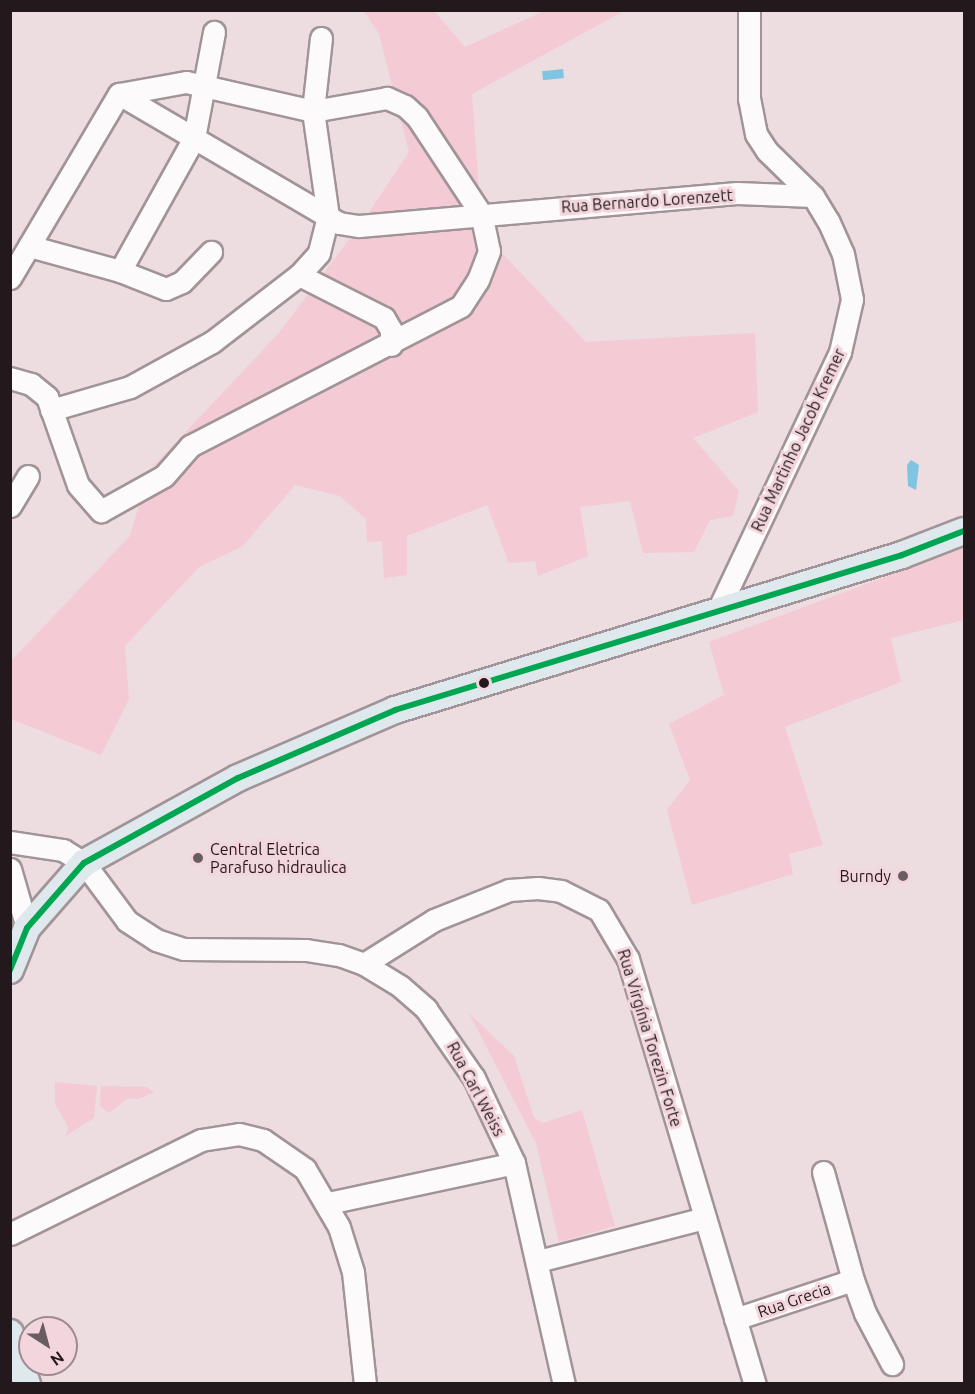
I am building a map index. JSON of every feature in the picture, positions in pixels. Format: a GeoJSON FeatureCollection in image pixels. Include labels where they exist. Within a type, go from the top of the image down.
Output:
{"type":"FeatureCollection","features":[{"type":"Feature","properties":{"kind":"main road"},"geometry":{"type":"LineString","coordinates":[[10,970],[27,928],[84,863],[238,778],[395,710],[719,608],[902,555],[964,531]]}},
{"type":"Feature","properties":{"kind":"main road"},"geometry":{"type":"LineString","coordinates":[[10,1333],[27,1383]]}},
{"type":"Feature","properties":{"kind":"street","name":"Rua Martinho Jacob Kremer"},"geometry":{"type":"LineString","coordinates":[[719,608],[840,352],[849,324],[852,299],[843,254],[813,196],[767,151],[750,118],[748,10]]}},
{"type":"Feature","properties":{"kind":"street"},"geometry":{"type":"LineString","coordinates":[[120,271],[194,138],[214,32]]}},
{"type":"Feature","properties":{"kind":"street"},"geometry":{"type":"LineString","coordinates":[[51,410],[130,387],[202,348],[299,275],[319,253],[328,216],[313,111],[321,38]]}},
{"type":"Feature","properties":{"kind":"street"},"geometry":{"type":"LineString","coordinates":[[10,278],[119,94],[186,82],[313,111],[387,98],[405,106],[417,117],[481,214],[489,251],[478,280],[461,306],[391,345],[190,446],[164,476],[101,511],[78,485],[47,397],[31,384],[10,378]]}},
{"type":"Feature","properties":{"kind":"street","name":"Rua Bernardo Lorenzett"},"geometry":{"type":"LineString","coordinates":[[119,94],[328,216],[359,226],[737,193],[813,196]]}},
{"type":"Feature","properties":{"kind":"street"},"geometry":{"type":"LineString","coordinates":[[29,246],[120,271],[165,289],[182,282],[211,252]]}},
{"type":"Feature","properties":{"kind":"street"},"geometry":{"type":"LineString","coordinates":[[299,275],[384,318],[391,330],[391,345]]}},
{"type":"Feature","properties":{"kind":"street"},"geometry":{"type":"LineString","coordinates":[[10,506],[28,476]]}},
{"type":"Feature","properties":{"kind":"street"},"geometry":{"type":"LineString","coordinates":[[10,842],[63,850],[84,863]]}},
{"type":"Feature","properties":{"kind":"street","name":"Rua Carl Weiss"},"geometry":{"type":"LineString","coordinates":[[84,863],[127,921],[156,940],[184,948],[306,950],[364,964],[400,986],[447,1036],[474,1078],[514,1163],[564,1383]]}},
{"type":"Feature","properties":{"kind":"street"},"geometry":{"type":"LineString","coordinates":[[10,869],[27,928]]}},
{"type":"Feature","properties":{"kind":"street","name":"Rua Virgínia Torezin Forte"},"geometry":{"type":"LineString","coordinates":[[364,964],[434,920],[509,890],[561,891],[599,910],[628,959],[755,1383]]}},
{"type":"Feature","properties":{"kind":"street"},"geometry":{"type":"LineString","coordinates":[[10,1234],[201,1140],[239,1134],[263,1140],[284,1152],[305,1169],[328,1203],[353,1272],[365,1383]]}},
{"type":"Feature","properties":{"kind":"street"},"geometry":{"type":"LineString","coordinates":[[328,1203],[514,1163]]}},
{"type":"Feature","properties":{"kind":"street","name":"Rua Grecia"},"geometry":{"type":"LineString","coordinates":[[823,1172],[853,1280],[865,1313],[892,1364]]}},
{"type":"Feature","properties":{"kind":"street"},"geometry":{"type":"LineString","coordinates":[[538,1261],[704,1218]]}},
{"type":"Feature","properties":{"kind":"street","name":"Rua Grecia"},"geometry":{"type":"LineString","coordinates":[[735,1319],[853,1280]]}},
{"type":"Feature","properties":{"kind":"shaded area"},"geometry":{"type":"Polygon","coordinates":[[[364,11],[434,11],[465,47],[544,11],[624,11],[472,94],[482,232],[586,342],[755,333],[758,412],[693,438],[739,491],[733,516],[710,520],[694,552],[643,553],[630,501],[580,507],[588,556],[538,576],[535,561],[509,563],[487,505],[407,536],[407,575],[384,578],[382,541],[367,542],[366,519],[340,496],[295,485],[243,546],[199,567],[125,646],[129,699],[101,755],[11,719],[11,661],[130,536],[149,471],[279,333],[368,214],[409,152],[379,34],[364,11]]]}},
{"type":"Feature","properties":{"kind":"shaded area"},"geometry":{"type":"Polygon","coordinates":[[[964,548],[964,620],[891,638],[901,682],[785,727],[823,845],[789,854],[793,874],[692,905],[667,810],[690,780],[669,724],[724,695],[709,642],[964,548]]]}},
{"type":"Feature","properties":{"kind":"shaded area"},"geometry":{"type":"Polygon","coordinates":[[[469,1013],[514,1056],[534,1118],[543,1123],[582,1110],[615,1226],[559,1242],[536,1143],[469,1013]]]}},
{"type":"Feature","properties":{"kind":"shaded area"},"geometry":{"type":"Polygon","coordinates":[[[55,1082],[97,1086],[94,1118],[65,1136],[69,1128],[55,1104],[55,1082]]]}},
{"type":"Feature","properties":{"kind":"shaded area"},"geometry":{"type":"Polygon","coordinates":[[[101,1086],[146,1087],[154,1092],[138,1099],[128,1098],[109,1113],[100,1106],[101,1086]]]}},
{"type":"Feature","properties":{"kind":"water"},"geometry":{"type":"Polygon","coordinates":[[[563,69],[564,78],[543,80],[542,71],[563,69]]]}},
{"type":"Feature","properties":{"kind":"water"},"geometry":{"type":"Polygon","coordinates":[[[911,460],[919,465],[916,490],[908,486],[907,465],[911,460]]]}},
{"type":"Feature","properties":{"kind":"transit line"},"geometry":{"type":"LineString","coordinates":[[10,970],[27,928],[84,863],[238,778],[395,710],[902,555],[964,531]]}},
{"type":"Feature","properties":{"kind":"place","name":"Central Eletrica Parafuso hidraulica"},"geometry":{"type":"Point","coordinates":[198,858]}},
{"type":"Feature","properties":{"kind":"place","name":"Burndy"},"geometry":{"type":"Point","coordinates":[903,876]}}]}
